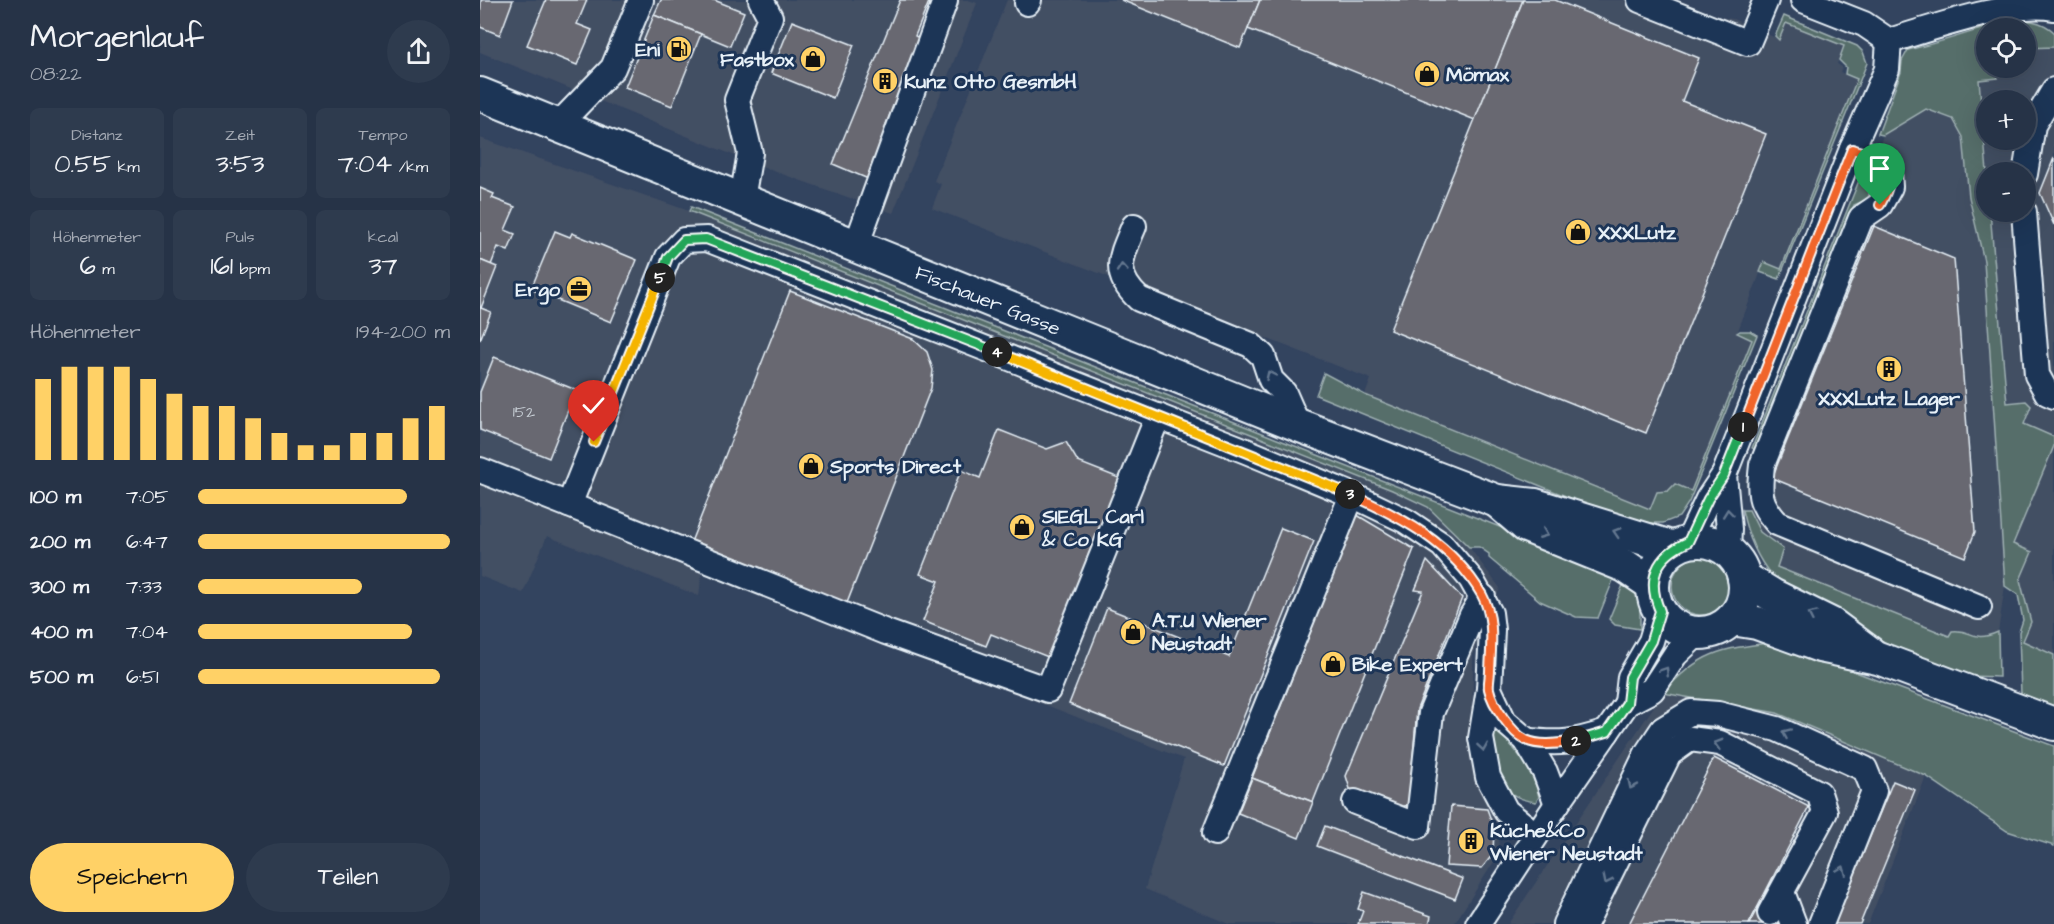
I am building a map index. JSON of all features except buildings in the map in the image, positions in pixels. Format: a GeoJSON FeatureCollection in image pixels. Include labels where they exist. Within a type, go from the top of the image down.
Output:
{"type":"FeatureCollection","features":[{"type":"Feature","properties":{"kind":"main road","name":"Fischauer Gasse"},"geometry":{"type":"LineString","coordinates":[[480,94],[1298,425],[1497,501],[1535,505],[1681,545]]}},
{"type":"Feature","properties":{"kind":"main road","name":"Fischauer Gasse"},"geometry":{"type":"LineString","coordinates":[[1497,501],[1526,526],[1625,566],[1657,598]]}},
{"type":"Feature","properties":{"kind":"main road"},"geometry":{"type":"LineString","coordinates":[[1702,541],[1716,544],[1728,551],[1738,563],[1744,578],[1745,593],[1741,607],[1732,619],[1716,629],[1698,633],[1677,626],[1657,598],[1656,571],[1663,558],[1681,545],[1702,541]]}},
{"type":"Feature","properties":{"kind":"main road"},"geometry":{"type":"LineString","coordinates":[[1744,578],[1772,596],[1831,624],[1878,658]]}},
{"type":"Feature","properties":{"kind":"main road"},"geometry":{"type":"LineString","coordinates":[[1732,619],[1757,623],[1820,646],[1878,658],[2054,724]]}},
{"type":"Feature","properties":{"kind":"street"},"geometry":{"type":"LineString","coordinates":[[557,126],[613,68],[641,0]]}},
{"type":"Feature","properties":{"kind":"street"},"geometry":{"type":"LineString","coordinates":[[742,199],[750,153],[737,100],[770,17],[761,0]]}},
{"type":"Feature","properties":{"kind":"street"},"geometry":{"type":"LineString","coordinates":[[1640,0],[1748,44],[1766,0]]}},
{"type":"Feature","properties":{"kind":"street"},"geometry":{"type":"LineString","coordinates":[[1803,0],[1864,24],[1889,40],[2007,8],[2041,5],[2054,8]]}},
{"type":"Feature","properties":{"kind":"street"},"geometry":{"type":"LineString","coordinates":[[856,246],[945,1]]}},
{"type":"Feature","properties":{"kind":"street"},"geometry":{"type":"LineString","coordinates":[[1681,545],[1724,475],[1852,149],[1887,69],[1889,40]]}},
{"type":"Feature","properties":{"kind":"street"},"geometry":{"type":"LineString","coordinates":[[2027,162],[2033,125],[2054,90]]}},
{"type":"Feature","properties":{"kind":"street"},"geometry":{"type":"LineString","coordinates":[[1852,149],[1879,158],[1889,171],[1890,187],[1880,205],[1861,218],[1762,465],[1760,486],[1763,508],[1777,523],[1979,607]]}},
{"type":"Feature","properties":{"kind":"street"},"geometry":{"type":"LineString","coordinates":[[2025,222],[2037,375],[2047,393],[2054,396]]}},
{"type":"Feature","properties":{"kind":"street"},"geometry":{"type":"LineString","coordinates":[[1134,226],[1120,260],[1127,288],[1139,298],[1251,345],[1263,356],[1271,380],[1284,393],[1298,425]]}},
{"type":"Feature","properties":{"kind":"street"},"geometry":{"type":"LineString","coordinates":[[569,505],[668,257],[684,240],[706,239],[1158,416],[1352,495],[1406,521],[1442,545],[1472,579],[1490,613],[1492,630],[1489,689],[1481,738],[1488,777],[1506,811],[1536,835]]}},
{"type":"Feature","properties":{"kind":"street"},"geometry":{"type":"LineString","coordinates":[[480,470],[886,632],[1048,690],[1158,416]]}},
{"type":"Feature","properties":{"kind":"street"},"geometry":{"type":"LineString","coordinates":[[1724,475],[1729,529],[1728,551]]}},
{"type":"Feature","properties":{"kind":"street"},"geometry":{"type":"LineString","coordinates":[[1215,833],[1352,495]]}},
{"type":"Feature","properties":{"kind":"street"},"geometry":{"type":"LineString","coordinates":[[1355,802],[1418,826],[1431,713],[1472,615],[1482,597]]}},
{"type":"Feature","properties":{"kind":"street"},"geometry":{"type":"LineString","coordinates":[[1627,703],[1630,677],[1651,641],[1657,598]]}},
{"type":"Feature","properties":{"kind":"street"},"geometry":{"type":"LineString","coordinates":[[1478,924],[1627,703],[1652,690],[1675,655],[1698,633]]}},
{"type":"Feature","properties":{"kind":"street"},"geometry":{"type":"LineString","coordinates":[[1489,689],[1504,721],[1526,740],[1545,772],[1557,804]]}},
{"type":"Feature","properties":{"kind":"street"},"geometry":{"type":"LineString","coordinates":[[1565,924],[1647,753],[1664,729],[1691,712],[1718,714],[1777,729],[1865,769],[1874,791],[1821,924]]}},
{"type":"Feature","properties":{"kind":"street"},"geometry":{"type":"LineString","coordinates":[[1526,740],[1556,744],[1581,740],[1607,732]]}},
{"type":"Feature","properties":{"kind":"street"},"geometry":{"type":"LineString","coordinates":[[1585,924],[1669,754],[1690,739],[1720,743],[1751,768],[1792,789],[1819,794],[1825,812],[1782,892],[1781,919]]}},
{"type":"Feature","properties":{"kind":"shaded area"},"geometry":{"type":"Polygon","coordinates":[[[481,0],[968,0],[977,3],[893,213],[765,168],[480,52],[481,0]]]}},
{"type":"Feature","properties":{"kind":"shaded area"},"geometry":{"type":"Polygon","coordinates":[[[1007,0],[1674,0],[1717,17],[1733,19],[1778,39],[1786,23],[1845,46],[1837,64],[1842,67],[1840,72],[1857,79],[1780,270],[1764,263],[1737,333],[1752,340],[1691,491],[1658,492],[1650,509],[1365,395],[1371,379],[932,208],[941,184],[934,181],[1007,0]]]}},
{"type":"Feature","properties":{"kind":"shaded area"},"geometry":{"type":"Polygon","coordinates":[[[2054,47],[2054,437],[2024,424],[2031,406],[2008,403],[1991,222],[2036,222],[2036,162],[1986,162],[1985,150],[2036,150],[2036,90],[1979,90],[1978,79],[2036,78],[2036,48],[2054,47]]]}},
{"type":"Feature","properties":{"kind":"shaded area"},"geometry":{"type":"Polygon","coordinates":[[[1926,109],[1953,119],[1963,137],[1969,197],[1984,261],[2005,586],[1998,632],[1977,638],[1958,630],[1950,636],[1777,567],[1783,549],[1760,532],[1749,510],[1745,480],[1854,205],[1861,203],[1870,190],[1868,183],[1883,135],[1926,109]]]}},
{"type":"Feature","properties":{"kind":"shaded area"},"geometry":{"type":"Polygon","coordinates":[[[480,138],[689,211],[1392,490],[1428,507],[1469,547],[1500,588],[1473,655],[1472,766],[1501,833],[1495,860],[1454,924],[1229,924],[1145,889],[1184,759],[702,570],[699,596],[547,536],[523,593],[480,576],[480,138]]]}},
{"type":"Feature","properties":{"kind":"shaded area"},"geometry":{"type":"Polygon","coordinates":[[[2054,446],[2054,655],[2023,641],[2031,622],[2020,580],[2032,552],[2013,545],[2054,446]]]}},
{"type":"Feature","properties":{"kind":"shaded area"},"geometry":{"type":"Polygon","coordinates":[[[1663,693],[1777,713],[1926,776],[1868,924],[1508,924],[1663,693]]]}},
{"type":"Feature","properties":{"kind":"green space"},"geometry":{"type":"Polygon","coordinates":[[[1784,16],[1857,46],[1863,52],[1867,63],[1779,279],[1760,272],[1764,262],[1781,269],[1857,79],[1845,74],[1846,67],[1839,60],[1844,46],[1786,23],[1779,40],[1775,36],[1784,16]]]}},
{"type":"Feature","properties":{"kind":"green space"},"geometry":{"type":"Polygon","coordinates":[[[2036,22],[2054,32],[2054,47],[2036,48],[2036,22]]]}},
{"type":"Feature","properties":{"kind":"green space"},"geometry":{"type":"Polygon","coordinates":[[[1976,31],[1976,78],[1998,78],[1979,80],[1980,90],[1976,90],[1976,150],[1985,150],[1986,162],[1976,162],[1976,222],[1991,222],[2007,403],[2026,401],[2031,406],[2024,424],[2054,437],[2054,446],[2013,544],[2032,552],[2020,580],[2031,622],[2023,641],[2054,655],[2054,707],[2021,695],[2019,632],[2023,620],[2018,595],[2005,586],[1984,261],[1969,197],[1963,137],[1953,119],[1926,109],[1883,135],[1878,134],[1901,72],[1902,61],[1908,50],[1976,31]]]}},
{"type":"Feature","properties":{"kind":"green space"},"geometry":{"type":"Polygon","coordinates":[[[1860,178],[1868,183],[1870,190],[1868,199],[1854,205],[1756,450],[1752,448],[1860,178]]]}},
{"type":"Feature","properties":{"kind":"green space"},"geometry":{"type":"Polygon","coordinates":[[[691,207],[1616,573],[1598,618],[1576,617],[1540,601],[1489,558],[1489,554],[1479,547],[1469,547],[1428,507],[1392,490],[689,211],[691,207]]]}},
{"type":"Feature","properties":{"kind":"green space"},"geometry":{"type":"Polygon","coordinates":[[[1750,331],[1757,335],[1689,502],[1679,517],[1663,523],[1645,523],[1578,501],[1316,395],[1324,373],[1365,395],[1650,509],[1657,492],[1668,491],[1675,484],[1691,491],[1752,340],[1737,333],[1750,331]]]}},
{"type":"Feature","properties":{"kind":"green space"},"geometry":{"type":"Polygon","coordinates":[[[1742,510],[1749,510],[1760,532],[1783,549],[1777,567],[1949,636],[1952,631],[1977,636],[1998,632],[1999,677],[1963,675],[1923,660],[1863,632],[1784,586],[1772,576],[1761,561],[1749,536],[1742,510]]]}},
{"type":"Feature","properties":{"kind":"green space"},"geometry":{"type":"Polygon","coordinates":[[[1701,557],[1712,559],[1725,570],[1730,586],[1728,597],[1717,610],[1701,615],[1690,613],[1677,602],[1672,586],[1674,575],[1685,562],[1701,557]]]}},
{"type":"Feature","properties":{"kind":"green space"},"geometry":{"type":"Polygon","coordinates":[[[1626,578],[1640,597],[1640,629],[1615,625],[1609,619],[1626,578]]]}},
{"type":"Feature","properties":{"kind":"green space"},"geometry":{"type":"Polygon","coordinates":[[[1775,642],[2054,746],[2054,846],[2007,831],[1926,776],[1777,713],[1663,693],[1689,668],[1713,654],[1775,642]]]}},
{"type":"Feature","properties":{"kind":"green space"},"geometry":{"type":"Polygon","coordinates":[[[1495,727],[1516,751],[1533,777],[1539,797],[1536,802],[1522,799],[1511,793],[1498,776],[1492,728],[1495,727]]]}},
{"type":"Feature","properties":{"kind":"place","name":"Eni"},"geometry":{"type":"Point","coordinates":[679,49]}},
{"type":"Feature","properties":{"kind":"place","name":"Fastbox"},"geometry":{"type":"Point","coordinates":[813,59]}},
{"type":"Feature","properties":{"kind":"place","name":"Mömax"},"geometry":{"type":"Point","coordinates":[1427,74]}},
{"type":"Feature","properties":{"kind":"place","name":"Kunz Otto GesmbH"},"geometry":{"type":"Point","coordinates":[885,81]}},
{"type":"Feature","properties":{"kind":"place","name":"XXXLutz"},"geometry":{"type":"Point","coordinates":[1578,232]}},
{"type":"Feature","properties":{"kind":"place","name":"Ergo"},"geometry":{"type":"Point","coordinates":[579,289]}},
{"type":"Feature","properties":{"kind":"place","name":"XXXLutz Lager"},"geometry":{"type":"Point","coordinates":[1889,369]}},
{"type":"Feature","properties":{"kind":"place","name":"Sports Direct"},"geometry":{"type":"Point","coordinates":[811,466]}},
{"type":"Feature","properties":{"kind":"place","name":"SIEGL Carl & Co KG"},"geometry":{"type":"Point","coordinates":[1022,527]}},
{"type":"Feature","properties":{"kind":"place","name":"A.T.U Wiener Neustadt"},"geometry":{"type":"Point","coordinates":[1133,632]}},
{"type":"Feature","properties":{"kind":"place","name":"Bike Expert"},"geometry":{"type":"Point","coordinates":[1333,664]}},
{"type":"Feature","properties":{"kind":"place","name":"Küche&Co Wiener Neustadt"},"geometry":{"type":"Point","coordinates":[1471,841]}},
{"type":"Feature","properties":{"kind":"route"},"geometry":{"type":"LineString","coordinates":[[594,442],[668,257],[684,240],[706,239],[1246,451],[1352,495],[1406,521],[1442,545],[1472,579],[1490,613],[1492,630],[1489,689],[1504,721],[1526,740],[1556,744],[1581,740],[1607,732],[1627,703],[1630,677],[1651,641],[1660,611],[1653,585],[1656,571],[1663,558],[1674,548],[1688,542],[1708,499],[1724,475],[1852,149],[1879,158],[1889,171],[1890,187],[1880,205]]}}]}
